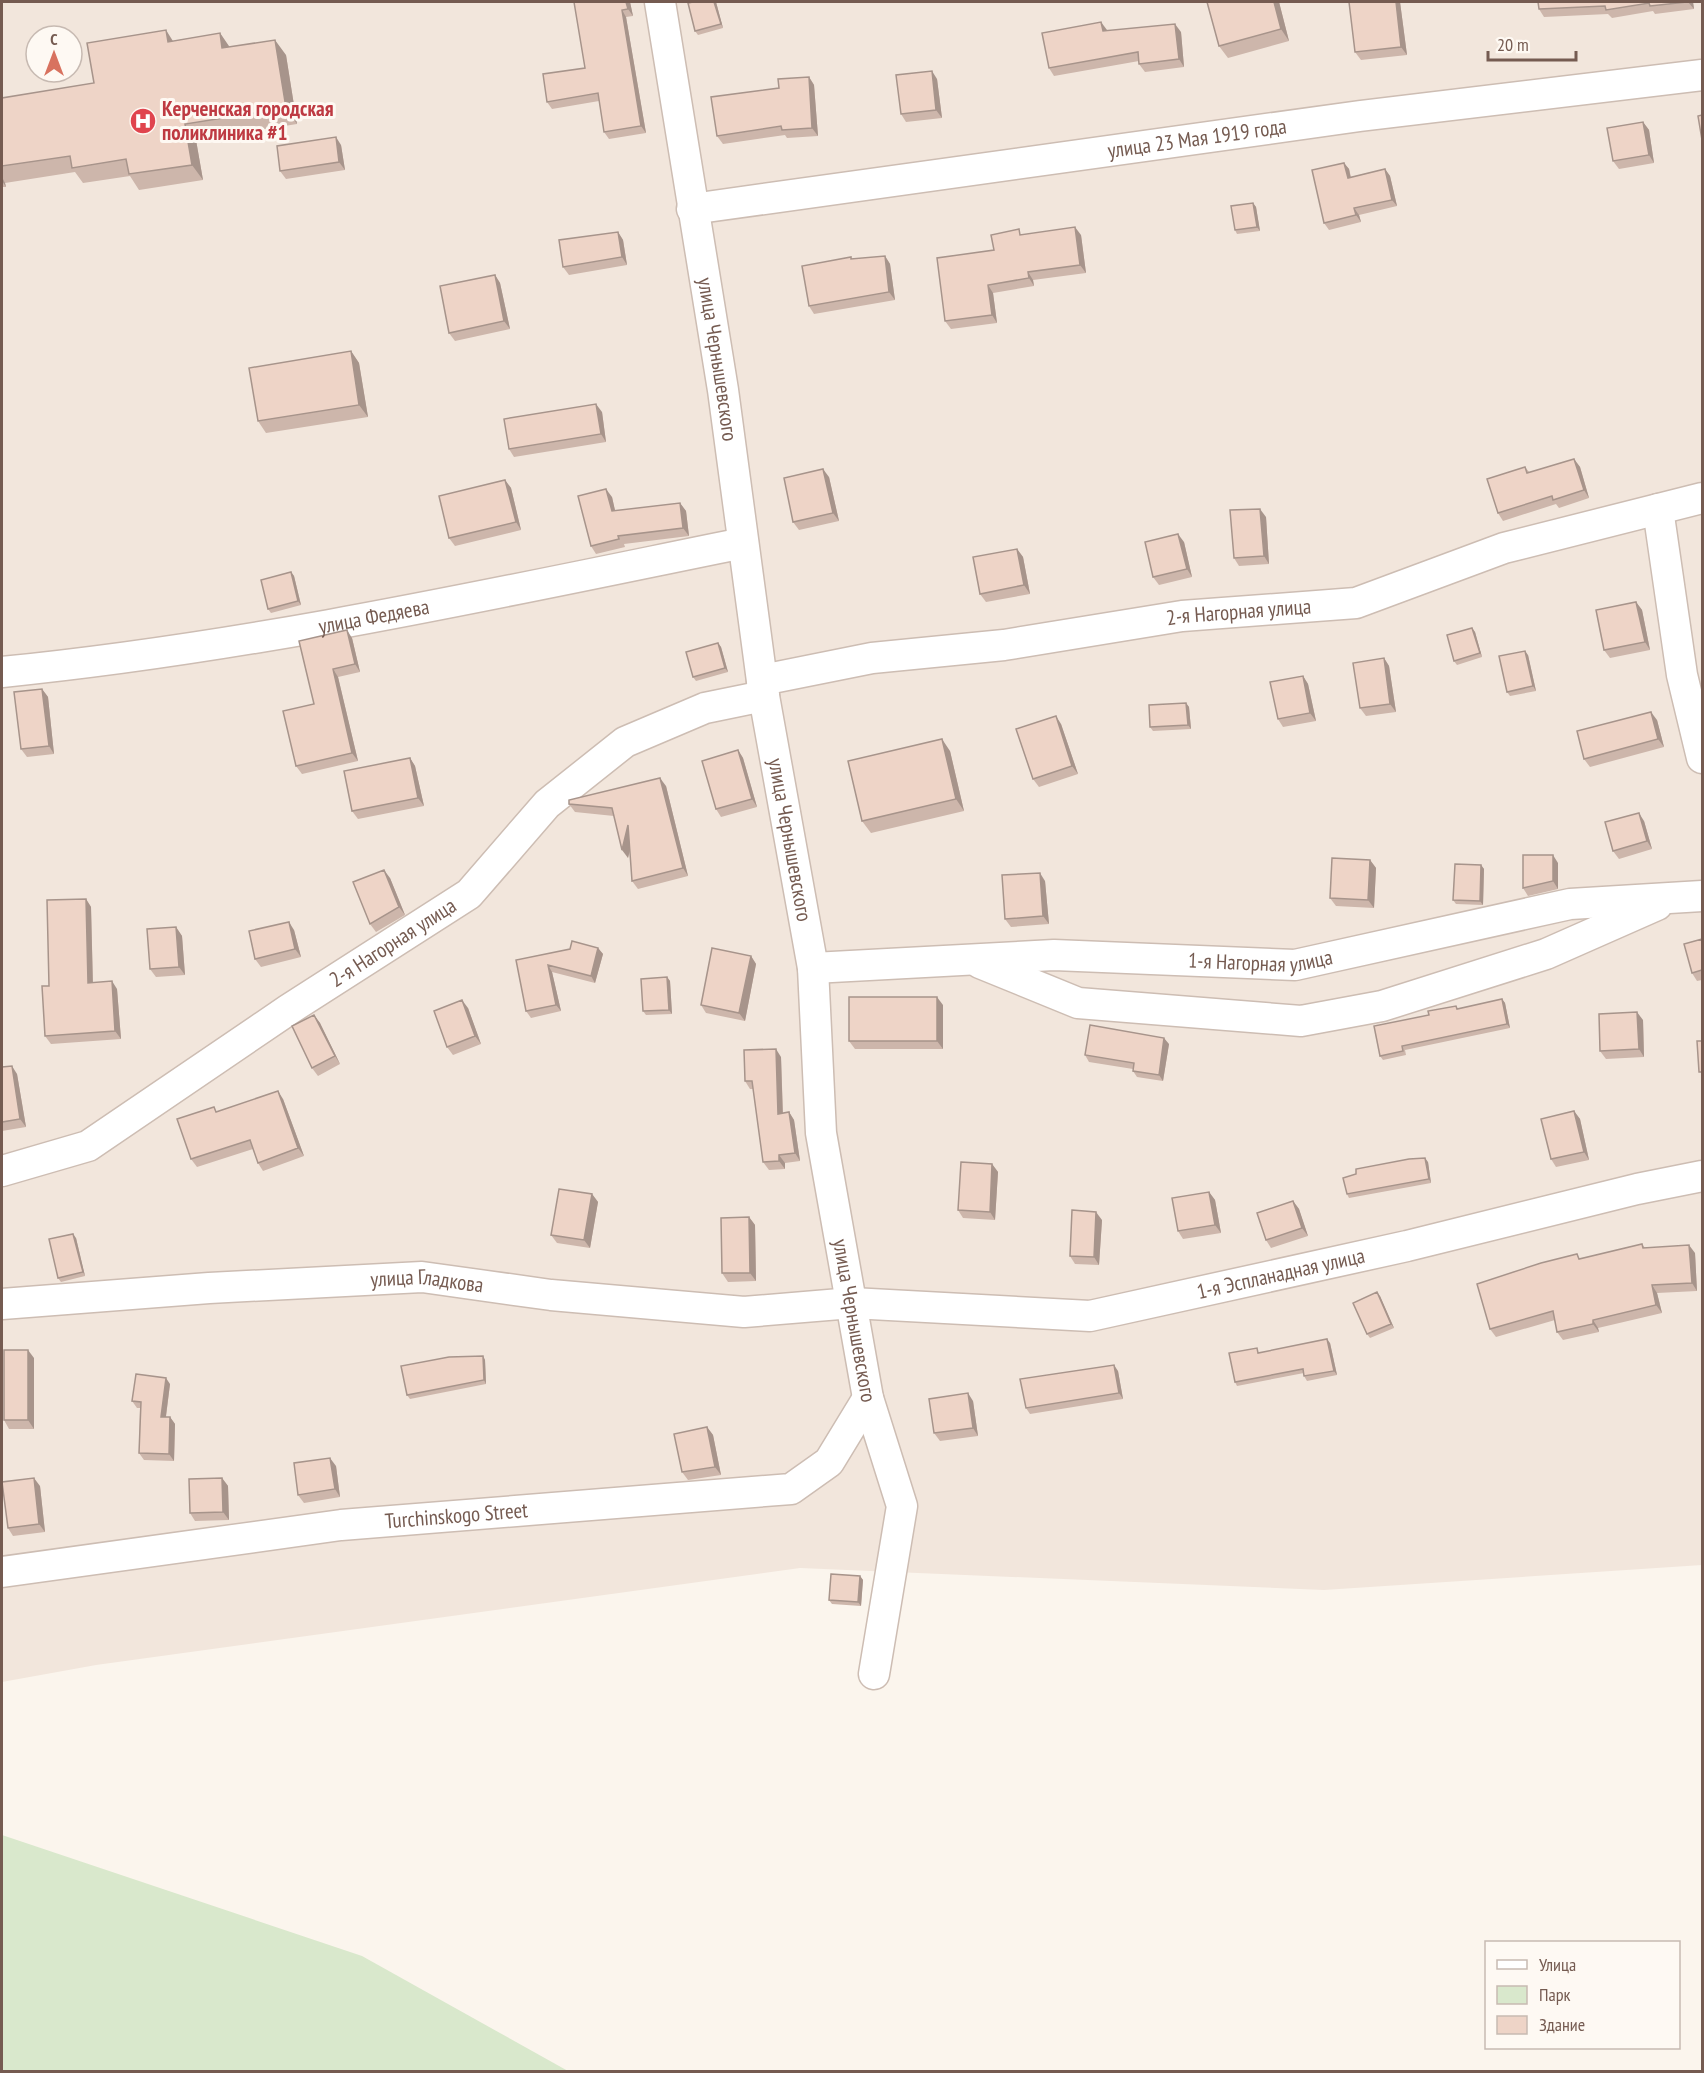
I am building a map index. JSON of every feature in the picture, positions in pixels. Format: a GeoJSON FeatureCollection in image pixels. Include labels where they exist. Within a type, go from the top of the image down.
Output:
{"type":"FeatureCollection","features":[{"type":"Feature","properties":{"kind":"street","name":"улица Чернышевского"},"geometry":{"type":"LineString","coordinates":[[660,2],[723,390],[763,688],[813,968],[821,1132],[868,1398],[902,1506],[874,1674]]}},
{"type":"Feature","properties":{"kind":"street","name":"улица 23 Мая 1919 года"},"geometry":{"type":"LineString","coordinates":[[692,209],[1349,118],[1702,75]]}},
{"type":"Feature","properties":{"kind":"street","name":"2-я Нагорная улица"},"geometry":{"type":"LineString","coordinates":[[2,1171],[88,1146],[288,1010],[469,894],[548,804],[625,742],[705,708],[763,688],[872,658],[1004,645],[1182,616],[1356,603],[1504,548],[1702,498]]}},
{"type":"Feature","properties":{"kind":"street"},"geometry":{"type":"LineString","coordinates":[[1658,509],[1692,675],[1702,758]]}},
{"type":"Feature","properties":{"kind":"street","name":"улица Федяева"},"geometry":{"type":"LineString","coordinates":[[2,672],[221,645],[495,594],[743,543]]}},
{"type":"Feature","properties":{"kind":"street"},"geometry":{"type":"LineString","coordinates":[[972,960],[1078,1003],[1301,1021],[1382,1006],[1546,954],[1688,897]]}},
{"type":"Feature","properties":{"kind":"street","name":"1-я Нагорная улица"},"geometry":{"type":"LineString","coordinates":[[813,968],[1054,955],[1295,965],[1570,904],[1688,897]]}},
{"type":"Feature","properties":{"kind":"street","name":"1-я Эспланадная улица"},"geometry":{"type":"LineString","coordinates":[[852,1303],[1090,1316],[1407,1246],[1702,1176]]}},
{"type":"Feature","properties":{"kind":"street","name":"улица Гладкова"},"geometry":{"type":"LineString","coordinates":[[2,1304],[208,1288],[422,1277],[551,1295],[744,1312],[852,1303]]}},
{"type":"Feature","properties":{"kind":"street","name":"Turchinskogo Street"},"geometry":{"type":"LineString","coordinates":[[2,1572],[341,1525],[791,1489],[829,1462],[868,1398]]}},
{"type":"Feature","properties":{"kind":"shaded area"},"geometry":{"type":"Polygon","coordinates":[[[2,2],[1702,2],[1702,1565],[1324,1590],[800,1568],[96,1665],[2,1682],[2,2]]]}},
{"type":"Feature","properties":{"kind":"green space"},"geometry":{"type":"Polygon","coordinates":[[[2,1835],[362,1956],[568,2071],[2,2071],[2,1835]]]}},
{"type":"Feature","properties":{"kind":"building"},"geometry":{"type":"Polygon","coordinates":[[[574,2],[626,2],[628,9],[622,10],[641,126],[604,132],[598,93],[547,102],[543,74],[585,68],[574,2]]]}},
{"type":"Feature","properties":{"kind":"building"},"geometry":{"type":"Polygon","coordinates":[[[714,2],[721,24],[695,31],[688,3],[714,2]]]}},
{"type":"Feature","properties":{"kind":"building"},"geometry":{"type":"Polygon","coordinates":[[[1207,2],[1274,2],[1281,29],[1219,46],[1207,2]]]}},
{"type":"Feature","properties":{"kind":"building"},"geometry":{"type":"Polygon","coordinates":[[[1349,2],[1396,2],[1401,47],[1355,52],[1349,2]]]}},
{"type":"Feature","properties":{"kind":"building"},"geometry":{"type":"Polygon","coordinates":[[[1538,2],[1687,2],[1650,6],[1649,3],[1606,10],[1605,6],[1539,9],[1538,2]]]}},
{"type":"Feature","properties":{"kind":"building"},"geometry":{"type":"Polygon","coordinates":[[[1101,22],[1103,31],[1175,24],[1179,59],[1139,64],[1138,52],[1049,68],[1042,33],[1101,22]]]}},
{"type":"Feature","properties":{"kind":"building"},"geometry":{"type":"Polygon","coordinates":[[[166,30],[168,42],[220,33],[222,48],[275,40],[286,108],[185,124],[192,165],[129,174],[126,159],[72,168],[70,156],[2,166],[2,98],[94,83],[87,43],[166,30]]]}},
{"type":"Feature","properties":{"kind":"building"},"geometry":{"type":"Polygon","coordinates":[[[932,71],[936,110],[901,114],[896,75],[932,71]]]}},
{"type":"Feature","properties":{"kind":"building"},"geometry":{"type":"Polygon","coordinates":[[[809,77],[812,128],[782,130],[781,126],[717,136],[711,97],[779,88],[778,79],[809,77]]]}},
{"type":"Feature","properties":{"kind":"building"},"geometry":{"type":"Polygon","coordinates":[[[1702,115],[1702,140],[1698,116],[1702,115]]]}},
{"type":"Feature","properties":{"kind":"building"},"geometry":{"type":"Polygon","coordinates":[[[1643,122],[1649,155],[1613,161],[1607,128],[1643,122]]]}},
{"type":"Feature","properties":{"kind":"building"},"geometry":{"type":"Polygon","coordinates":[[[336,137],[339,162],[280,171],[277,146],[336,137]]]}},
{"type":"Feature","properties":{"kind":"building"},"geometry":{"type":"Polygon","coordinates":[[[1344,163],[1348,178],[1385,169],[1392,200],[1354,208],[1356,215],[1324,223],[1312,170],[1344,163]]]}},
{"type":"Feature","properties":{"kind":"building"},"geometry":{"type":"Polygon","coordinates":[[[1253,203],[1257,227],[1235,230],[1231,206],[1253,203]]]}},
{"type":"Feature","properties":{"kind":"building"},"geometry":{"type":"Polygon","coordinates":[[[1075,227],[1080,265],[1028,272],[1029,278],[988,285],[992,315],[945,321],[937,258],[994,250],[991,235],[1019,229],[1020,235],[1075,227]]]}},
{"type":"Feature","properties":{"kind":"building"},"geometry":{"type":"Polygon","coordinates":[[[618,232],[622,257],[563,267],[559,240],[618,232]]]}},
{"type":"Feature","properties":{"kind":"building"},"geometry":{"type":"Polygon","coordinates":[[[885,256],[889,292],[809,306],[802,266],[851,257],[851,259],[885,256]]]}},
{"type":"Feature","properties":{"kind":"building"},"geometry":{"type":"Polygon","coordinates":[[[495,275],[504,321],[449,333],[440,286],[495,275]]]}},
{"type":"Feature","properties":{"kind":"building"},"geometry":{"type":"Polygon","coordinates":[[[351,351],[359,405],[258,421],[249,368],[351,351]]]}},
{"type":"Feature","properties":{"kind":"building"},"geometry":{"type":"Polygon","coordinates":[[[596,404],[601,434],[509,449],[504,419],[596,404]]]}},
{"type":"Feature","properties":{"kind":"building"},"geometry":{"type":"Polygon","coordinates":[[[1574,459],[1584,490],[1553,500],[1552,496],[1498,513],[1487,479],[1525,467],[1527,473],[1574,459]]]}},
{"type":"Feature","properties":{"kind":"building"},"geometry":{"type":"Polygon","coordinates":[[[823,469],[833,513],[793,522],[784,478],[823,469]]]}},
{"type":"Feature","properties":{"kind":"building"},"geometry":{"type":"Polygon","coordinates":[[[505,480],[516,522],[449,538],[439,496],[505,480]]]}},
{"type":"Feature","properties":{"kind":"building"},"geometry":{"type":"Polygon","coordinates":[[[606,489],[612,511],[680,503],[683,528],[618,536],[619,539],[591,546],[578,496],[606,489]]]}},
{"type":"Feature","properties":{"kind":"building"},"geometry":{"type":"Polygon","coordinates":[[[1260,509],[1264,556],[1234,558],[1230,510],[1260,509]]]}},
{"type":"Feature","properties":{"kind":"building"},"geometry":{"type":"Polygon","coordinates":[[[1178,534],[1187,569],[1153,577],[1145,542],[1178,534]]]}},
{"type":"Feature","properties":{"kind":"building"},"geometry":{"type":"Polygon","coordinates":[[[1017,549],[1024,585],[980,594],[973,557],[1017,549]]]}},
{"type":"Feature","properties":{"kind":"building"},"geometry":{"type":"Polygon","coordinates":[[[291,572],[298,601],[268,609],[261,580],[291,572]]]}},
{"type":"Feature","properties":{"kind":"building"},"geometry":{"type":"Polygon","coordinates":[[[1636,602],[1645,642],[1604,650],[1596,610],[1636,602]]]}},
{"type":"Feature","properties":{"kind":"building"},"geometry":{"type":"Polygon","coordinates":[[[1472,628],[1480,653],[1454,661],[1447,635],[1472,628]]]}},
{"type":"Feature","properties":{"kind":"building"},"geometry":{"type":"Polygon","coordinates":[[[347,630],[355,664],[333,669],[352,753],[296,766],[283,711],[314,704],[299,641],[347,630]]]}},
{"type":"Feature","properties":{"kind":"building"},"geometry":{"type":"Polygon","coordinates":[[[718,643],[725,668],[693,677],[686,652],[718,643]]]}},
{"type":"Feature","properties":{"kind":"building"},"geometry":{"type":"Polygon","coordinates":[[[1525,651],[1533,686],[1507,692],[1499,656],[1525,651]]]}},
{"type":"Feature","properties":{"kind":"building"},"geometry":{"type":"Polygon","coordinates":[[[1384,658],[1390,704],[1360,708],[1353,663],[1384,658]]]}},
{"type":"Feature","properties":{"kind":"building"},"geometry":{"type":"Polygon","coordinates":[[[1303,676],[1310,713],[1278,719],[1270,682],[1303,676]]]}},
{"type":"Feature","properties":{"kind":"building"},"geometry":{"type":"Polygon","coordinates":[[[42,689],[49,746],[21,749],[14,692],[42,689]]]}},
{"type":"Feature","properties":{"kind":"building"},"geometry":{"type":"Polygon","coordinates":[[[1186,703],[1188,725],[1150,727],[1149,705],[1186,703]]]}},
{"type":"Feature","properties":{"kind":"building"},"geometry":{"type":"Polygon","coordinates":[[[1651,712],[1658,739],[1584,759],[1577,731],[1651,712]]]}},
{"type":"Feature","properties":{"kind":"building"},"geometry":{"type":"Polygon","coordinates":[[[1056,716],[1072,766],[1033,779],[1016,729],[1056,716]]]}},
{"type":"Feature","properties":{"kind":"building"},"geometry":{"type":"Polygon","coordinates":[[[942,739],[956,799],[862,821],[848,761],[942,739]]]}},
{"type":"Feature","properties":{"kind":"building"},"geometry":{"type":"Polygon","coordinates":[[[738,750],[752,799],[716,809],[702,761],[738,750]]]}},
{"type":"Feature","properties":{"kind":"building"},"geometry":{"type":"Polygon","coordinates":[[[410,758],[418,798],[352,811],[344,771],[410,758]]]}},
{"type":"Feature","properties":{"kind":"building"},"geometry":{"type":"Polygon","coordinates":[[[660,778],[683,868],[632,881],[628,825],[622,850],[612,808],[569,804],[569,800],[660,778]]]}},
{"type":"Feature","properties":{"kind":"building"},"geometry":{"type":"Polygon","coordinates":[[[1639,813],[1647,841],[1613,851],[1605,822],[1639,813]]]}},
{"type":"Feature","properties":{"kind":"building"},"geometry":{"type":"Polygon","coordinates":[[[1523,855],[1553,855],[1553,881],[1523,888],[1523,855]]]}},
{"type":"Feature","properties":{"kind":"building"},"geometry":{"type":"Polygon","coordinates":[[[1332,858],[1370,860],[1368,900],[1330,898],[1332,858]]]}},
{"type":"Feature","properties":{"kind":"building"},"geometry":{"type":"Polygon","coordinates":[[[1455,864],[1481,865],[1480,901],[1453,900],[1455,864]]]}},
{"type":"Feature","properties":{"kind":"building"},"geometry":{"type":"Polygon","coordinates":[[[384,870],[399,907],[370,924],[353,882],[384,870]]]}},
{"type":"Feature","properties":{"kind":"building"},"geometry":{"type":"Polygon","coordinates":[[[1040,873],[1043,916],[1005,919],[1002,875],[1040,873]]]}},
{"type":"Feature","properties":{"kind":"building"},"geometry":{"type":"Polygon","coordinates":[[[86,899],[88,983],[112,981],[115,1031],[45,1036],[42,986],[49,986],[47,900],[86,899]]]}},
{"type":"Feature","properties":{"kind":"building"},"geometry":{"type":"Polygon","coordinates":[[[289,922],[295,949],[255,959],[249,931],[289,922]]]}},
{"type":"Feature","properties":{"kind":"building"},"geometry":{"type":"Polygon","coordinates":[[[176,927],[179,967],[150,969],[147,929],[176,927]]]}},
{"type":"Feature","properties":{"kind":"building"},"geometry":{"type":"Polygon","coordinates":[[[1702,939],[1702,970],[1692,973],[1684,944],[1702,939]]]}},
{"type":"Feature","properties":{"kind":"building"},"geometry":{"type":"Polygon","coordinates":[[[572,941],[598,948],[591,976],[548,965],[556,1005],[526,1011],[516,960],[570,949],[572,941]]]}},
{"type":"Feature","properties":{"kind":"building"},"geometry":{"type":"Polygon","coordinates":[[[712,948],[751,956],[739,1013],[701,1005],[712,948]]]}},
{"type":"Feature","properties":{"kind":"building"},"geometry":{"type":"Polygon","coordinates":[[[667,977],[669,1010],[643,1011],[641,979],[667,977]]]}},
{"type":"Feature","properties":{"kind":"building"},"geometry":{"type":"Polygon","coordinates":[[[849,997],[937,997],[937,1041],[849,1041],[849,997]]]}},
{"type":"Feature","properties":{"kind":"building"},"geometry":{"type":"Polygon","coordinates":[[[1502,999],[1507,1024],[1402,1046],[1403,1051],[1380,1056],[1374,1026],[1429,1015],[1428,1011],[1456,1006],[1457,1009],[1502,999]]]}},
{"type":"Feature","properties":{"kind":"building"},"geometry":{"type":"Polygon","coordinates":[[[462,1000],[475,1036],[447,1047],[434,1011],[462,1000]]]}},
{"type":"Feature","properties":{"kind":"building"},"geometry":{"type":"Polygon","coordinates":[[[1637,1012],[1639,1049],[1600,1051],[1599,1014],[1637,1012]]]}},
{"type":"Feature","properties":{"kind":"building"},"geometry":{"type":"Polygon","coordinates":[[[314,1015],[335,1056],[312,1068],[292,1026],[314,1015]]]}},
{"type":"Feature","properties":{"kind":"building"},"geometry":{"type":"Polygon","coordinates":[[[1090,1025],[1164,1038],[1159,1075],[1133,1071],[1134,1063],[1085,1055],[1090,1025]]]}},
{"type":"Feature","properties":{"kind":"building"},"geometry":{"type":"Polygon","coordinates":[[[1697,1041],[1702,1041],[1702,1072],[1699,1072],[1697,1041]]]}},
{"type":"Feature","properties":{"kind":"building"},"geometry":{"type":"Polygon","coordinates":[[[776,1049],[778,1114],[789,1112],[795,1153],[779,1155],[779,1161],[763,1162],[752,1081],[745,1081],[744,1050],[776,1049]]]}},
{"type":"Feature","properties":{"kind":"building"},"geometry":{"type":"Polygon","coordinates":[[[12,1066],[20,1119],[2,1122],[2,1067],[12,1066]]]}},
{"type":"Feature","properties":{"kind":"building"},"geometry":{"type":"Polygon","coordinates":[[[278,1091],[298,1148],[258,1163],[250,1140],[191,1159],[177,1119],[214,1107],[216,1112],[278,1091]]]}},
{"type":"Feature","properties":{"kind":"building"},"geometry":{"type":"Polygon","coordinates":[[[1574,1111],[1584,1152],[1551,1159],[1541,1119],[1574,1111]]]}},
{"type":"Feature","properties":{"kind":"building"},"geometry":{"type":"Polygon","coordinates":[[[1425,1158],[1429,1179],[1347,1194],[1343,1178],[1356,1174],[1356,1169],[1425,1158]]]}},
{"type":"Feature","properties":{"kind":"building"},"geometry":{"type":"Polygon","coordinates":[[[961,1162],[992,1164],[990,1212],[958,1210],[961,1162]]]}},
{"type":"Feature","properties":{"kind":"building"},"geometry":{"type":"Polygon","coordinates":[[[559,1189],[592,1194],[584,1240],[551,1235],[559,1189]]]}},
{"type":"Feature","properties":{"kind":"building"},"geometry":{"type":"Polygon","coordinates":[[[1209,1192],[1215,1225],[1178,1231],[1172,1198],[1209,1192]]]}},
{"type":"Feature","properties":{"kind":"building"},"geometry":{"type":"Polygon","coordinates":[[[1293,1201],[1302,1228],[1266,1240],[1257,1213],[1293,1201]]]}},
{"type":"Feature","properties":{"kind":"building"},"geometry":{"type":"Polygon","coordinates":[[[1072,1210],[1096,1212],[1094,1257],[1070,1256],[1072,1210]]]}},
{"type":"Feature","properties":{"kind":"building"},"geometry":{"type":"Polygon","coordinates":[[[749,1217],[750,1273],[722,1273],[721,1218],[749,1217]]]}},
{"type":"Feature","properties":{"kind":"building"},"geometry":{"type":"Polygon","coordinates":[[[73,1234],[83,1272],[58,1278],[49,1239],[73,1234]]]}},
{"type":"Feature","properties":{"kind":"building"},"geometry":{"type":"Polygon","coordinates":[[[1642,1244],[1643,1248],[1689,1245],[1692,1283],[1652,1285],[1656,1305],[1593,1320],[1593,1324],[1557,1332],[1553,1311],[1490,1329],[1477,1284],[1577,1254],[1579,1259],[1642,1244]]]}},
{"type":"Feature","properties":{"kind":"building"},"geometry":{"type":"Polygon","coordinates":[[[1377,1292],[1391,1324],[1367,1334],[1353,1303],[1377,1292]]]}},
{"type":"Feature","properties":{"kind":"building"},"geometry":{"type":"Polygon","coordinates":[[[1327,1339],[1334,1371],[1304,1376],[1303,1369],[1235,1382],[1229,1353],[1257,1348],[1258,1353],[1327,1339]]]}},
{"type":"Feature","properties":{"kind":"building"},"geometry":{"type":"Polygon","coordinates":[[[4,1350],[28,1350],[28,1420],[4,1420],[4,1350]]]}},
{"type":"Feature","properties":{"kind":"building"},"geometry":{"type":"Polygon","coordinates":[[[483,1356],[484,1380],[407,1395],[401,1366],[449,1357],[483,1356]]]}},
{"type":"Feature","properties":{"kind":"building"},"geometry":{"type":"Polygon","coordinates":[[[1114,1365],[1119,1393],[1026,1408],[1020,1379],[1114,1365]]]}},
{"type":"Feature","properties":{"kind":"building"},"geometry":{"type":"Polygon","coordinates":[[[136,1374],[166,1378],[161,1417],[170,1417],[169,1454],[139,1453],[141,1402],[132,1401],[136,1374]]]}},
{"type":"Feature","properties":{"kind":"building"},"geometry":{"type":"Polygon","coordinates":[[[968,1393],[973,1428],[934,1433],[929,1399],[968,1393]]]}},
{"type":"Feature","properties":{"kind":"building"},"geometry":{"type":"Polygon","coordinates":[[[707,1427],[715,1467],[682,1472],[674,1434],[707,1427]]]}},
{"type":"Feature","properties":{"kind":"building"},"geometry":{"type":"Polygon","coordinates":[[[330,1458],[335,1489],[298,1495],[294,1463],[330,1458]]]}},
{"type":"Feature","properties":{"kind":"building"},"geometry":{"type":"Polygon","coordinates":[[[34,1478],[39,1524],[8,1528],[2,1482],[34,1478]]]}},
{"type":"Feature","properties":{"kind":"building"},"geometry":{"type":"Polygon","coordinates":[[[222,1478],[223,1512],[190,1513],[189,1479],[222,1478]]]}},
{"type":"Feature","properties":{"kind":"building"},"geometry":{"type":"Polygon","coordinates":[[[831,1574],[860,1576],[858,1602],[829,1600],[831,1574]]]}},
{"type":"Feature","properties":{"kind":"place","name":"Керченская городская поликлиника #1"},"geometry":{"type":"Point","coordinates":[143,121]}}]}
